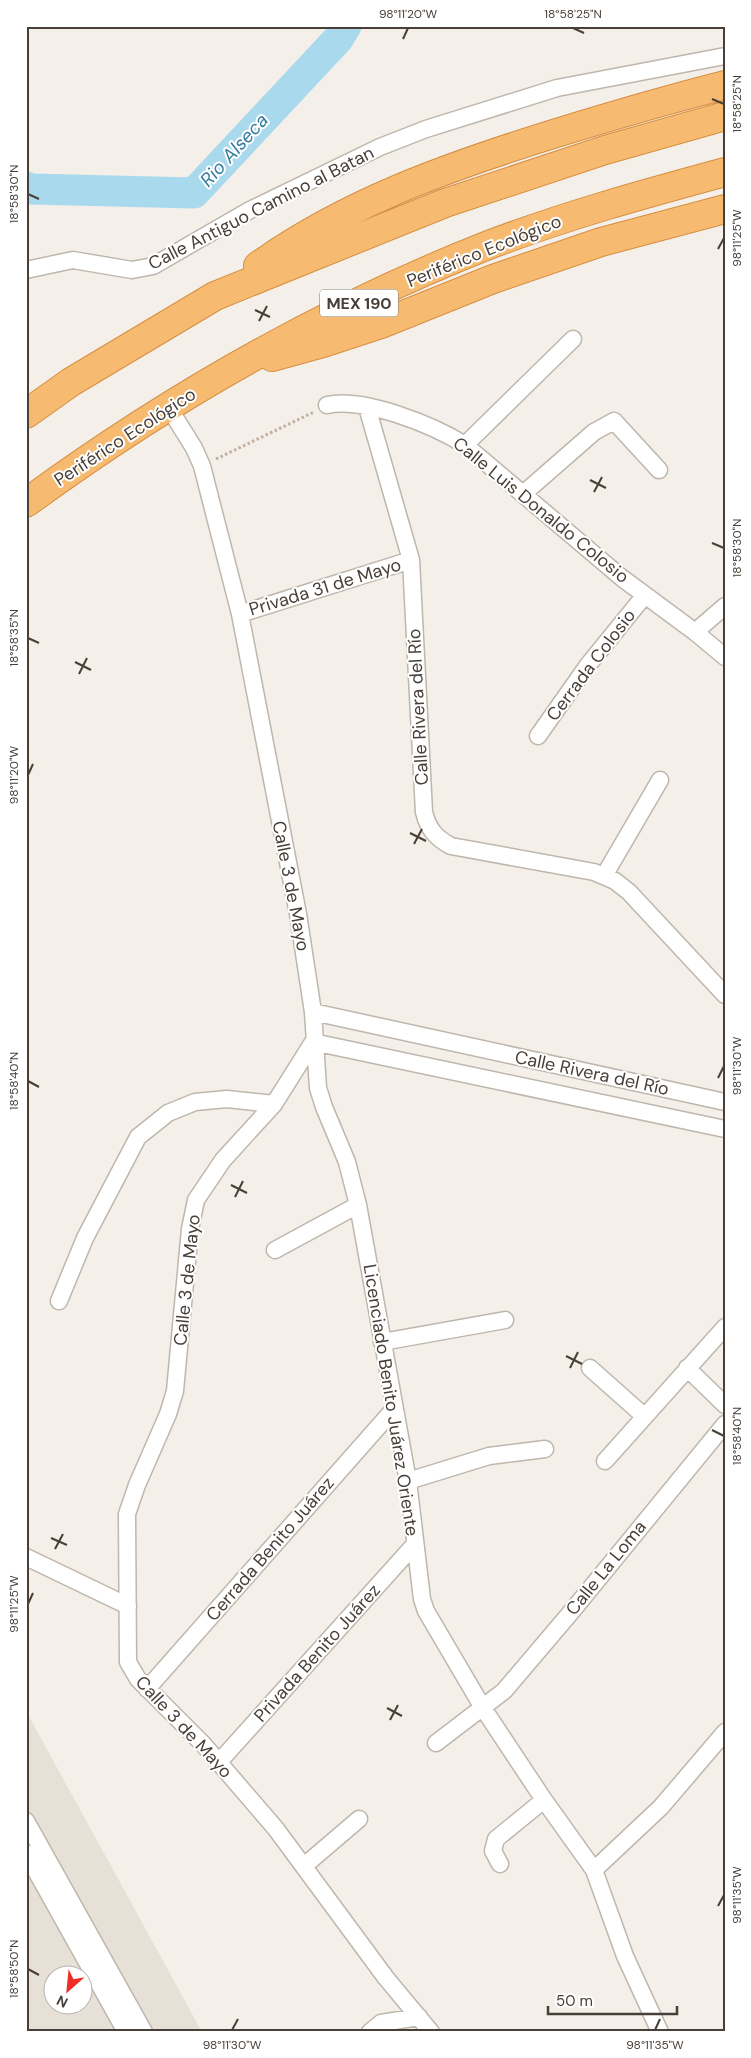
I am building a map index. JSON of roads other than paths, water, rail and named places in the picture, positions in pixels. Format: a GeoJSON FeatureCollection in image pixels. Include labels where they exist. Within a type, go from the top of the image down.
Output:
{"type":"FeatureCollection","features":[{"type":"Feature","properties":{"kind":"highway"},"geometry":{"type":"LineString","coordinates":[[26,414],[71,382],[215,296],[282,249],[358,207],[416,180],[478,157],[638,108],[725,85]]}},
{"type":"Feature","properties":{"kind":"highway"},"geometry":{"type":"LineString","coordinates":[[215,296],[445,203],[614,147],[725,116]]}},
{"type":"Feature","properties":{"kind":"highway","name":"Periférico Ecológico"},"geometry":{"type":"LineString","coordinates":[[26,503],[84,461],[236,366],[299,330],[485,247],[605,205],[725,172]]}},
{"type":"Feature","properties":{"kind":"highway"},"geometry":{"type":"LineString","coordinates":[[236,366],[323,344],[381,324],[493,279],[601,242],[725,209]]}},
{"type":"Feature","properties":{"kind":"street","name":"Calle Antiguo Camino al Batan"},"geometry":{"type":"LineString","coordinates":[[26,270],[73,260],[132,270],[153,266],[250,210],[380,146],[426,129],[558,88],[725,56]]}},
{"type":"Feature","properties":{"kind":"street"},"geometry":{"type":"LineString","coordinates":[[465,445],[573,339]]}},
{"type":"Feature","properties":{"kind":"street","name":"Calle Luis Donaldo Colosio"},"geometry":{"type":"LineString","coordinates":[[327,406],[337,403],[367,407],[436,428],[465,445],[588,551],[725,657]]}},
{"type":"Feature","properties":{"kind":"street","name":"Calle Rivera del Río"},"geometry":{"type":"LineString","coordinates":[[367,407],[411,560],[424,812],[427,824],[441,841],[451,846],[604,876]]}},
{"type":"Feature","properties":{"kind":"street","name":"Calle 3 de Mayo"},"geometry":{"type":"LineString","coordinates":[[169,408],[194,448],[202,466],[240,614],[298,914],[313,1012],[313,1042],[274,1104],[236,1146],[205,1185],[196,1200],[192,1216],[175,1391],[168,1414],[137,1484],[127,1514],[125,1528],[128,1662],[133,1673],[147,1689],[219,1762],[304,1866],[386,1978],[431,2032]]}},
{"type":"Feature","properties":{"kind":"street"},"geometry":{"type":"LineString","coordinates":[[523,494],[594,432],[614,421],[658,470]]}},
{"type":"Feature","properties":{"kind":"street","name":"Privada 31 de Mayo"},"geometry":{"type":"LineString","coordinates":[[240,614],[411,560]]}},
{"type":"Feature","properties":{"kind":"street","name":"Cerrada Colosio"},"geometry":{"type":"LineString","coordinates":[[538,736],[588,666],[645,595]]}},
{"type":"Feature","properties":{"kind":"street"},"geometry":{"type":"LineString","coordinates":[[695,632],[725,606]]}},
{"type":"Feature","properties":{"kind":"street"},"geometry":{"type":"LineString","coordinates":[[660,780],[604,876],[629,892],[723,988]]}},
{"type":"Feature","properties":{"kind":"street","name":"Calle Rivera del Río"},"geometry":{"type":"LineString","coordinates":[[313,1012],[725,1102]]}},
{"type":"Feature","properties":{"kind":"street","name":"Calle Rivera del Río"},"geometry":{"type":"LineString","coordinates":[[313,1042],[725,1129]]}},
{"type":"Feature","properties":{"kind":"street","name":"Licenciado Benito Juárez Oriente"},"geometry":{"type":"LineString","coordinates":[[313,1042],[318,1088],[347,1162],[358,1205],[408,1481],[422,1598],[426,1611],[483,1708],[544,1800],[594,1870],[625,1956],[660,2032]]}},
{"type":"Feature","properties":{"kind":"street"},"geometry":{"type":"LineString","coordinates":[[458,1072],[464,1046]]}},
{"type":"Feature","properties":{"kind":"street"},"geometry":{"type":"LineString","coordinates":[[648,1113],[654,1086]]}},
{"type":"Feature","properties":{"kind":"street"},"geometry":{"type":"LineString","coordinates":[[59,1301],[85,1238],[138,1137],[168,1113],[195,1102],[227,1099],[274,1104]]}},
{"type":"Feature","properties":{"kind":"street"},"geometry":{"type":"LineString","coordinates":[[275,1250],[358,1205]]}},
{"type":"Feature","properties":{"kind":"street"},"geometry":{"type":"LineString","coordinates":[[382,1342],[505,1320]]}},
{"type":"Feature","properties":{"kind":"street"},"geometry":{"type":"LineString","coordinates":[[605,1461],[725,1327]]}},
{"type":"Feature","properties":{"kind":"street"},"geometry":{"type":"LineString","coordinates":[[590,1368],[644,1416]]}},
{"type":"Feature","properties":{"kind":"street"},"geometry":{"type":"LineString","coordinates":[[687,1368],[725,1405]]}},
{"type":"Feature","properties":{"kind":"street","name":"Cerrada Benito Juárez"},"geometry":{"type":"LineString","coordinates":[[147,1689],[394,1409]]}},
{"type":"Feature","properties":{"kind":"street","name":"Calle La Loma"},"geometry":{"type":"LineString","coordinates":[[436,1743],[504,1690],[572,1611],[725,1424]]}},
{"type":"Feature","properties":{"kind":"street"},"geometry":{"type":"LineString","coordinates":[[408,1481],[489,1456],[545,1449]]}},
{"type":"Feature","properties":{"kind":"street","name":"Privada Benito Juárez"},"geometry":{"type":"LineString","coordinates":[[219,1762],[415,1544]]}},
{"type":"Feature","properties":{"kind":"street"},"geometry":{"type":"LineString","coordinates":[[26,1557],[128,1606]]}},
{"type":"Feature","properties":{"kind":"street"},"geometry":{"type":"LineString","coordinates":[[594,1870],[661,1807],[725,1732]]}},
{"type":"Feature","properties":{"kind":"street"},"geometry":{"type":"LineString","coordinates":[[500,1864],[493,1851],[496,1839],[544,1800]]}},
{"type":"Feature","properties":{"kind":"street"},"geometry":{"type":"LineString","coordinates":[[304,1866],[360,1819]]}},
{"type":"Feature","properties":{"kind":"street"},"geometry":{"type":"LineString","coordinates":[[26,1821],[144,2032]]}},
{"type":"Feature","properties":{"kind":"street"},"geometry":{"type":"LineString","coordinates":[[26,1854],[126,2032]]}},
{"type":"Feature","properties":{"kind":"street"},"geometry":{"type":"LineString","coordinates":[[370,2032],[381,2023],[419,2016]]}},
{"type":"Feature","properties":{"kind":"waterway","name":"Rio Alseca"},"geometry":{"type":"LineString","coordinates":[[26,187],[32,189],[194,193],[338,39],[346,26]]}}]}
